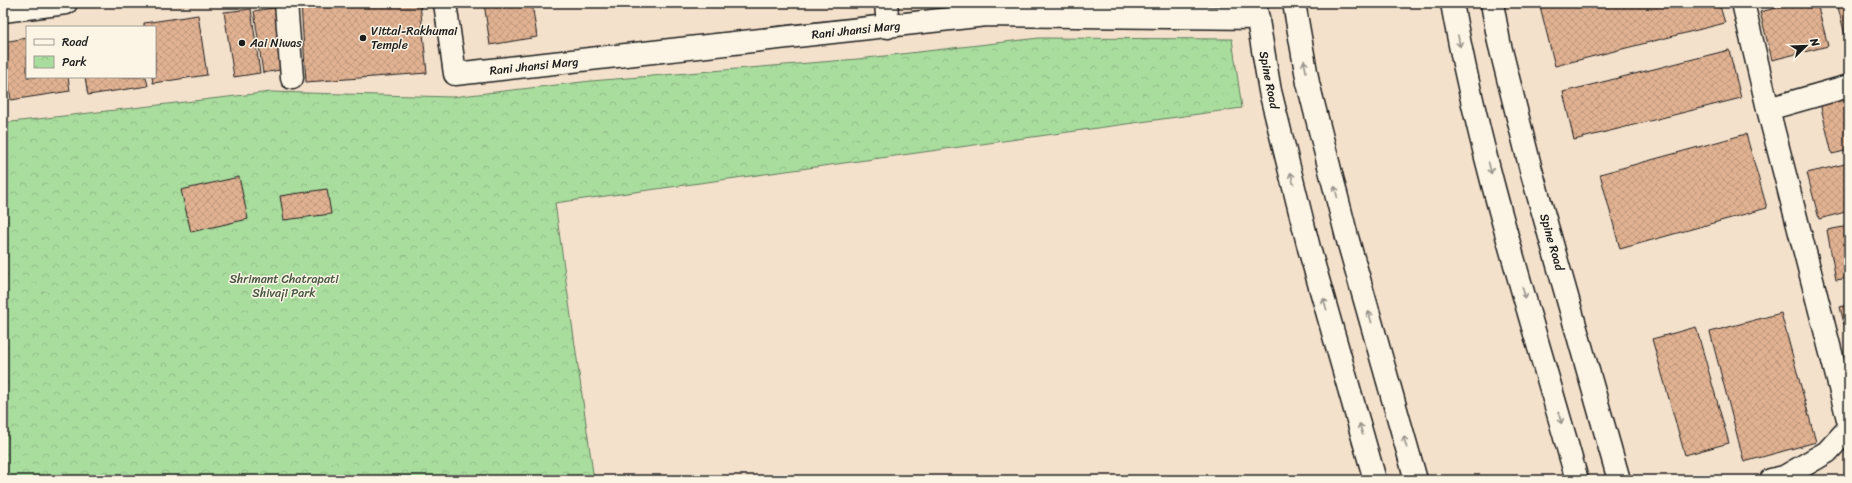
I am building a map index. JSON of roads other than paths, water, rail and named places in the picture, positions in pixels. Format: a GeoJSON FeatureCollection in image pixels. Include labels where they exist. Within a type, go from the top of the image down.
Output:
{"type":"FeatureCollection","features":[{"type":"Feature","properties":{"kind":"street"},"geometry":{"type":"LineString","coordinates":[[3,10],[66,3]]}},
{"type":"Feature","properties":{"kind":"street"},"geometry":{"type":"LineString","coordinates":[[286,3],[292,78]]}},
{"type":"Feature","properties":{"kind":"street","name":"Rani Jhansi Marg"},"geometry":{"type":"LineString","coordinates":[[445,3],[455,74],[986,15],[1256,11]]}},
{"type":"Feature","properties":{"kind":"street"},"geometry":{"type":"LineString","coordinates":[[886,3],[888,27]]}},
{"type":"Feature","properties":{"kind":"street"},"geometry":{"type":"LineString","coordinates":[[1294,3],[1308,83],[1347,237],[1416,480]]}},
{"type":"Feature","properties":{"kind":"street"},"geometry":{"type":"LineString","coordinates":[[1452,3],[1460,50],[1497,198],[1578,480]]}},
{"type":"Feature","properties":{"kind":"street","name":"Spine Road"},"geometry":{"type":"LineString","coordinates":[[1492,3],[1499,42],[1531,170],[1619,480]]}},
{"type":"Feature","properties":{"kind":"street"},"geometry":{"type":"LineString","coordinates":[[1743,3],[1768,109],[1849,423]]}},
{"type":"Feature","properties":{"kind":"street","name":"Spine Road"},"geometry":{"type":"LineString","coordinates":[[1256,11],[1270,91],[1307,240],[1376,480]]}},
{"type":"Feature","properties":{"kind":"street"},"geometry":{"type":"LineString","coordinates":[[1768,109],[1849,86]]}},
{"type":"Feature","properties":{"kind":"street"},"geometry":{"type":"LineString","coordinates":[[1771,480],[1784,477],[1827,452],[1849,428]]}},
{"type":"Feature","properties":{"kind":"place","name":"Vittal-Rakhumai Temple"},"geometry":{"type":"Point","coordinates":[363,38]}},
{"type":"Feature","properties":{"kind":"place","name":"Aai Niwas"},"geometry":{"type":"Point","coordinates":[242,43]}},
{"type":"Feature","properties":{"kind":"park label","name":"Shrimant Chatrapati Shivaji Park"},"geometry":{"type":"Point","coordinates":[284,286]}}]}
